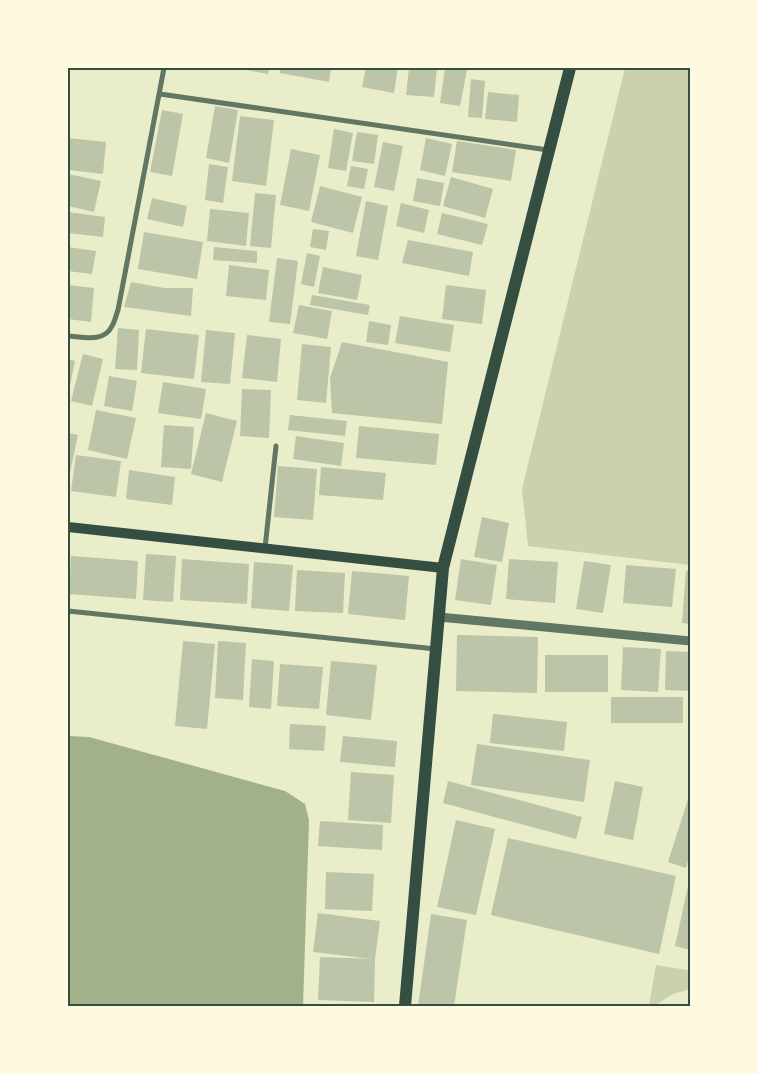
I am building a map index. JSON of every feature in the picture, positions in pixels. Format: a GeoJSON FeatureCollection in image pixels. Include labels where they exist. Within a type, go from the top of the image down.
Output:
{"type":"FeatureCollection","features":[{"type":"Feature","properties":{"kind":"main road"},"geometry":{"type":"LineString","coordinates":[[406,1006],[443,568],[570,68]]}},
{"type":"Feature","properties":{"kind":"main road"},"geometry":{"type":"LineString","coordinates":[[68,527],[443,568]]}},
{"type":"Feature","properties":{"kind":"street"},"geometry":{"type":"LineString","coordinates":[[68,336],[90,338],[104,336],[112,327],[118,310],[164,68]]}},
{"type":"Feature","properties":{"kind":"street"},"geometry":{"type":"LineString","coordinates":[[160,94],[550,151]]}},
{"type":"Feature","properties":{"kind":"street"},"geometry":{"type":"LineString","coordinates":[[265,548],[276,446]]}},
{"type":"Feature","properties":{"kind":"street"},"geometry":{"type":"LineString","coordinates":[[68,611],[437,649]]}},
{"type":"Feature","properties":{"kind":"street"},"geometry":{"type":"LineString","coordinates":[[439,617],[690,641]]}},
{"type":"Feature","properties":{"kind":"shaded area"},"geometry":{"type":"Polygon","coordinates":[[[625,68],[690,68],[690,565],[528,546],[522,489],[625,68]]]}},
{"type":"Feature","properties":{"kind":"shaded area"},"geometry":{"type":"Polygon","coordinates":[[[68,736],[89,737],[285,791],[305,804],[309,820],[303,1006],[68,1006],[68,736]]]}},
{"type":"Feature","properties":{"kind":"shaded area"},"geometry":{"type":"Polygon","coordinates":[[[656,965],[690,969],[690,989],[673,994],[654,1006],[649,1006],[656,965]]]}},
{"type":"Feature","properties":{"kind":"building"},"geometry":{"type":"Polygon","coordinates":[[[246,68],[269,68],[268,74],[246,70],[246,68]]]}},
{"type":"Feature","properties":{"kind":"building"},"geometry":{"type":"Polygon","coordinates":[[[280,68],[331,68],[329,82],[280,73],[280,68]]]}},
{"type":"Feature","properties":{"kind":"building"},"geometry":{"type":"Polygon","coordinates":[[[366,68],[398,68],[394,93],[362,87],[366,68]]]}},
{"type":"Feature","properties":{"kind":"building"},"geometry":{"type":"Polygon","coordinates":[[[409,68],[437,68],[434,97],[406,95],[409,68]]]}},
{"type":"Feature","properties":{"kind":"building"},"geometry":{"type":"Polygon","coordinates":[[[445,68],[467,70],[460,106],[440,103],[445,68]]]}},
{"type":"Feature","properties":{"kind":"building"},"geometry":{"type":"Polygon","coordinates":[[[471,79],[485,81],[482,118],[468,117],[471,79]]]}},
{"type":"Feature","properties":{"kind":"building"},"geometry":{"type":"Polygon","coordinates":[[[488,92],[519,95],[517,122],[485,119],[488,92]]]}},
{"type":"Feature","properties":{"kind":"building"},"geometry":{"type":"Polygon","coordinates":[[[215,106],[238,110],[229,163],[206,158],[215,106]]]}},
{"type":"Feature","properties":{"kind":"building"},"geometry":{"type":"Polygon","coordinates":[[[162,110],[183,114],[172,176],[150,172],[162,110]]]}},
{"type":"Feature","properties":{"kind":"building"},"geometry":{"type":"Polygon","coordinates":[[[240,116],[274,120],[266,186],[232,181],[240,116]]]}},
{"type":"Feature","properties":{"kind":"building"},"geometry":{"type":"Polygon","coordinates":[[[334,129],[353,133],[346,171],[328,168],[334,129]]]}},
{"type":"Feature","properties":{"kind":"building"},"geometry":{"type":"Polygon","coordinates":[[[357,132],[378,135],[374,164],[352,161],[357,132]]]}},
{"type":"Feature","properties":{"kind":"building"},"geometry":{"type":"Polygon","coordinates":[[[68,138],[106,142],[103,174],[68,170],[68,138]]]}},
{"type":"Feature","properties":{"kind":"building"},"geometry":{"type":"Polygon","coordinates":[[[426,138],[452,144],[445,176],[420,170],[426,138]]]}},
{"type":"Feature","properties":{"kind":"building"},"geometry":{"type":"Polygon","coordinates":[[[457,141],[516,150],[511,181],[452,172],[457,141]]]}},
{"type":"Feature","properties":{"kind":"building"},"geometry":{"type":"Polygon","coordinates":[[[383,142],[403,146],[394,191],[374,187],[383,142]]]}},
{"type":"Feature","properties":{"kind":"building"},"geometry":{"type":"Polygon","coordinates":[[[291,149],[320,155],[309,211],[280,205],[291,149]]]}},
{"type":"Feature","properties":{"kind":"building"},"geometry":{"type":"Polygon","coordinates":[[[209,164],[228,167],[223,203],[205,200],[209,164]]]}},
{"type":"Feature","properties":{"kind":"building"},"geometry":{"type":"Polygon","coordinates":[[[351,166],[368,169],[364,189],[347,186],[351,166]]]}},
{"type":"Feature","properties":{"kind":"building"},"geometry":{"type":"Polygon","coordinates":[[[68,174],[101,181],[94,212],[68,206],[68,174]]]}},
{"type":"Feature","properties":{"kind":"building"},"geometry":{"type":"Polygon","coordinates":[[[451,177],[493,189],[485,218],[443,206],[451,177]]]}},
{"type":"Feature","properties":{"kind":"building"},"geometry":{"type":"Polygon","coordinates":[[[417,178],[444,183],[440,206],[413,201],[417,178]]]}},
{"type":"Feature","properties":{"kind":"building"},"geometry":{"type":"Polygon","coordinates":[[[320,186],[362,197],[353,233],[311,222],[320,186]]]}},
{"type":"Feature","properties":{"kind":"building"},"geometry":{"type":"Polygon","coordinates":[[[255,193],[276,195],[271,248],[250,246],[255,193]]]}},
{"type":"Feature","properties":{"kind":"building"},"geometry":{"type":"Polygon","coordinates":[[[152,198],[187,206],[183,227],[147,219],[152,198]]]}},
{"type":"Feature","properties":{"kind":"building"},"geometry":{"type":"Polygon","coordinates":[[[366,201],[388,206],[378,260],[356,256],[366,201]]]}},
{"type":"Feature","properties":{"kind":"building"},"geometry":{"type":"Polygon","coordinates":[[[401,203],[429,210],[424,233],[396,226],[401,203]]]}},
{"type":"Feature","properties":{"kind":"building"},"geometry":{"type":"Polygon","coordinates":[[[210,209],[249,213],[246,246],[207,241],[210,209]]]}},
{"type":"Feature","properties":{"kind":"building"},"geometry":{"type":"Polygon","coordinates":[[[68,212],[105,217],[103,237],[68,233],[68,212]]]}},
{"type":"Feature","properties":{"kind":"building"},"geometry":{"type":"Polygon","coordinates":[[[442,213],[488,224],[482,245],[437,234],[442,213]]]}},
{"type":"Feature","properties":{"kind":"building"},"geometry":{"type":"Polygon","coordinates":[[[313,229],[329,231],[326,250],[310,247],[313,229]]]}},
{"type":"Feature","properties":{"kind":"building"},"geometry":{"type":"Polygon","coordinates":[[[144,232],[203,242],[197,279],[138,269],[144,232]]]}},
{"type":"Feature","properties":{"kind":"building"},"geometry":{"type":"Polygon","coordinates":[[[408,240],[473,252],[469,276],[402,263],[408,240]]]}},
{"type":"Feature","properties":{"kind":"building"},"geometry":{"type":"Polygon","coordinates":[[[68,247],[96,251],[92,274],[68,271],[68,247]]]}},
{"type":"Feature","properties":{"kind":"building"},"geometry":{"type":"Polygon","coordinates":[[[214,247],[257,251],[257,263],[213,260],[214,247]]]}},
{"type":"Feature","properties":{"kind":"building"},"geometry":{"type":"Polygon","coordinates":[[[307,253],[320,256],[314,287],[301,284],[307,253]]]}},
{"type":"Feature","properties":{"kind":"building"},"geometry":{"type":"Polygon","coordinates":[[[277,258],[298,261],[290,324],[269,322],[277,258]]]}},
{"type":"Feature","properties":{"kind":"building"},"geometry":{"type":"Polygon","coordinates":[[[229,265],[269,270],[266,300],[226,296],[229,265]]]}},
{"type":"Feature","properties":{"kind":"building"},"geometry":{"type":"Polygon","coordinates":[[[323,267],[362,275],[357,300],[318,293],[323,267]]]}},
{"type":"Feature","properties":{"kind":"building"},"geometry":{"type":"Polygon","coordinates":[[[131,282],[164,288],[193,288],[191,316],[124,307],[131,282]]]}},
{"type":"Feature","properties":{"kind":"building"},"geometry":{"type":"Polygon","coordinates":[[[68,285],[94,288],[91,322],[68,319],[68,285]]]}},
{"type":"Feature","properties":{"kind":"building"},"geometry":{"type":"Polygon","coordinates":[[[446,285],[486,290],[482,324],[442,319],[446,285]]]}},
{"type":"Feature","properties":{"kind":"building"},"geometry":{"type":"Polygon","coordinates":[[[312,295],[370,305],[368,315],[310,305],[312,295]]]}},
{"type":"Feature","properties":{"kind":"building"},"geometry":{"type":"Polygon","coordinates":[[[299,305],[332,311],[327,339],[293,333],[299,305]]]}},
{"type":"Feature","properties":{"kind":"building"},"geometry":{"type":"Polygon","coordinates":[[[400,316],[454,325],[450,352],[395,343],[400,316]]]}},
{"type":"Feature","properties":{"kind":"building"},"geometry":{"type":"Polygon","coordinates":[[[369,321],[391,325],[388,345],[366,342],[369,321]]]}},
{"type":"Feature","properties":{"kind":"building"},"geometry":{"type":"Polygon","coordinates":[[[118,328],[139,330],[137,370],[115,369],[118,328]]]}},
{"type":"Feature","properties":{"kind":"building"},"geometry":{"type":"Polygon","coordinates":[[[146,329],[199,335],[194,379],[141,373],[146,329]]]}},
{"type":"Feature","properties":{"kind":"building"},"geometry":{"type":"Polygon","coordinates":[[[206,330],[235,333],[230,384],[201,382],[206,330]]]}},
{"type":"Feature","properties":{"kind":"building"},"geometry":{"type":"Polygon","coordinates":[[[247,335],[281,339],[277,382],[242,378],[247,335]]]}},
{"type":"Feature","properties":{"kind":"building"},"geometry":{"type":"Polygon","coordinates":[[[342,342],[448,362],[442,424],[332,413],[330,378],[342,342]]]}},
{"type":"Feature","properties":{"kind":"building"},"geometry":{"type":"Polygon","coordinates":[[[302,344],[331,347],[326,403],[297,400],[302,344]]]}},
{"type":"Feature","properties":{"kind":"building"},"geometry":{"type":"Polygon","coordinates":[[[83,354],[103,359],[92,406],[71,401],[83,354]]]}},
{"type":"Feature","properties":{"kind":"building"},"geometry":{"type":"Polygon","coordinates":[[[68,359],[75,361],[68,395],[68,359]]]}},
{"type":"Feature","properties":{"kind":"building"},"geometry":{"type":"Polygon","coordinates":[[[109,376],[137,381],[132,411],[104,406],[109,376]]]}},
{"type":"Feature","properties":{"kind":"building"},"geometry":{"type":"Polygon","coordinates":[[[163,382],[206,389],[201,419],[158,413],[163,382]]]}},
{"type":"Feature","properties":{"kind":"building"},"geometry":{"type":"Polygon","coordinates":[[[242,389],[271,390],[269,438],[240,436],[242,389]]]}},
{"type":"Feature","properties":{"kind":"building"},"geometry":{"type":"Polygon","coordinates":[[[96,410],[136,418],[127,459],[88,450],[96,410]]]}},
{"type":"Feature","properties":{"kind":"building"},"geometry":{"type":"Polygon","coordinates":[[[206,413],[237,421],[222,482],[191,474],[206,413]]]}},
{"type":"Feature","properties":{"kind":"building"},"geometry":{"type":"Polygon","coordinates":[[[290,415],[347,421],[345,436],[288,430],[290,415]]]}},
{"type":"Feature","properties":{"kind":"building"},"geometry":{"type":"Polygon","coordinates":[[[164,425],[194,427],[191,469],[161,467],[164,425]]]}},
{"type":"Feature","properties":{"kind":"building"},"geometry":{"type":"Polygon","coordinates":[[[359,426],[439,434],[436,465],[356,458],[359,426]]]}},
{"type":"Feature","properties":{"kind":"building"},"geometry":{"type":"Polygon","coordinates":[[[68,433],[78,435],[68,482],[68,433]]]}},
{"type":"Feature","properties":{"kind":"building"},"geometry":{"type":"Polygon","coordinates":[[[296,436],[344,443],[341,466],[293,459],[296,436]]]}},
{"type":"Feature","properties":{"kind":"building"},"geometry":{"type":"Polygon","coordinates":[[[76,455],[121,461],[116,497],[71,491],[76,455]]]}},
{"type":"Feature","properties":{"kind":"building"},"geometry":{"type":"Polygon","coordinates":[[[278,466],[317,469],[313,520],[274,517],[278,466]]]}},
{"type":"Feature","properties":{"kind":"building"},"geometry":{"type":"Polygon","coordinates":[[[321,467],[386,473],[383,500],[319,495],[321,467]]]}},
{"type":"Feature","properties":{"kind":"building"},"geometry":{"type":"Polygon","coordinates":[[[129,470],[175,477],[172,505],[126,499],[129,470]]]}},
{"type":"Feature","properties":{"kind":"building"},"geometry":{"type":"Polygon","coordinates":[[[482,517],[509,523],[502,562],[474,557],[482,517]]]}},
{"type":"Feature","properties":{"kind":"building"},"geometry":{"type":"Polygon","coordinates":[[[146,554],[176,556],[173,602],[143,600],[146,554]]]}},
{"type":"Feature","properties":{"kind":"building"},"geometry":{"type":"Polygon","coordinates":[[[71,556],[138,561],[136,599],[69,594],[71,556]]]}},
{"type":"Feature","properties":{"kind":"building"},"geometry":{"type":"Polygon","coordinates":[[[182,559],[249,564],[247,604],[180,600],[182,559]]]}},
{"type":"Feature","properties":{"kind":"building"},"geometry":{"type":"Polygon","coordinates":[[[461,559],[497,565],[491,605],[455,600],[461,559]]]}},
{"type":"Feature","properties":{"kind":"building"},"geometry":{"type":"Polygon","coordinates":[[[509,559],[558,562],[555,603],[506,599],[509,559]]]}},
{"type":"Feature","properties":{"kind":"building"},"geometry":{"type":"Polygon","coordinates":[[[584,561],[611,565],[603,613],[576,609],[584,561]]]}},
{"type":"Feature","properties":{"kind":"building"},"geometry":{"type":"Polygon","coordinates":[[[254,562],[293,565],[289,611],[251,608],[254,562]]]}},
{"type":"Feature","properties":{"kind":"building"},"geometry":{"type":"Polygon","coordinates":[[[626,565],[676,569],[672,607],[623,603],[626,565]]]}},
{"type":"Feature","properties":{"kind":"building"},"geometry":{"type":"Polygon","coordinates":[[[297,570],[345,573],[343,613],[295,611],[297,570]]]}},
{"type":"Feature","properties":{"kind":"building"},"geometry":{"type":"Polygon","coordinates":[[[352,571],[409,576],[405,620],[348,614],[352,571]]]}},
{"type":"Feature","properties":{"kind":"building"},"geometry":{"type":"Polygon","coordinates":[[[686,571],[690,572],[690,624],[682,623],[686,571]]]}},
{"type":"Feature","properties":{"kind":"building"},"geometry":{"type":"Polygon","coordinates":[[[457,635],[538,637],[537,693],[456,691],[457,635]]]}},
{"type":"Feature","properties":{"kind":"building"},"geometry":{"type":"Polygon","coordinates":[[[183,641],[215,644],[207,729],[175,726],[183,641]]]}},
{"type":"Feature","properties":{"kind":"building"},"geometry":{"type":"Polygon","coordinates":[[[218,641],[246,643],[243,700],[215,698],[218,641]]]}},
{"type":"Feature","properties":{"kind":"building"},"geometry":{"type":"Polygon","coordinates":[[[623,647],[661,649],[658,692],[621,690],[623,647]]]}},
{"type":"Feature","properties":{"kind":"building"},"geometry":{"type":"Polygon","coordinates":[[[666,651],[690,652],[690,691],[665,690],[666,651]]]}},
{"type":"Feature","properties":{"kind":"building"},"geometry":{"type":"Polygon","coordinates":[[[545,655],[608,655],[608,692],[545,692],[545,655]]]}},
{"type":"Feature","properties":{"kind":"building"},"geometry":{"type":"Polygon","coordinates":[[[252,659],[274,661],[271,709],[249,707],[252,659]]]}},
{"type":"Feature","properties":{"kind":"building"},"geometry":{"type":"Polygon","coordinates":[[[331,661],[377,665],[371,720],[326,715],[331,661]]]}},
{"type":"Feature","properties":{"kind":"building"},"geometry":{"type":"Polygon","coordinates":[[[280,664],[323,667],[319,709],[277,706],[280,664]]]}},
{"type":"Feature","properties":{"kind":"building"},"geometry":{"type":"Polygon","coordinates":[[[611,697],[683,697],[683,723],[611,723],[611,697]]]}},
{"type":"Feature","properties":{"kind":"building"},"geometry":{"type":"Polygon","coordinates":[[[493,714],[567,722],[564,751],[490,743],[493,714]]]}},
{"type":"Feature","properties":{"kind":"building"},"geometry":{"type":"Polygon","coordinates":[[[290,724],[326,726],[324,751],[289,749],[290,724]]]}},
{"type":"Feature","properties":{"kind":"building"},"geometry":{"type":"Polygon","coordinates":[[[343,736],[397,741],[395,767],[340,762],[343,736]]]}},
{"type":"Feature","properties":{"kind":"building"},"geometry":{"type":"Polygon","coordinates":[[[477,744],[590,760],[584,802],[471,785],[477,744]]]}},
{"type":"Feature","properties":{"kind":"building"},"geometry":{"type":"Polygon","coordinates":[[[351,772],[394,775],[391,823],[348,820],[351,772]]]}},
{"type":"Feature","properties":{"kind":"building"},"geometry":{"type":"Polygon","coordinates":[[[448,781],[582,817],[576,839],[443,803],[448,781]]]}},
{"type":"Feature","properties":{"kind":"building"},"geometry":{"type":"Polygon","coordinates":[[[615,781],[643,787],[633,840],[604,834],[615,781]]]}},
{"type":"Feature","properties":{"kind":"building"},"geometry":{"type":"Polygon","coordinates":[[[689,796],[690,854],[686,868],[668,862],[689,796]]]}},
{"type":"Feature","properties":{"kind":"building"},"geometry":{"type":"Polygon","coordinates":[[[456,820],[495,829],[476,915],[437,907],[456,820]]]}},
{"type":"Feature","properties":{"kind":"building"},"geometry":{"type":"Polygon","coordinates":[[[320,821],[383,825],[382,850],[318,846],[320,821]]]}},
{"type":"Feature","properties":{"kind":"building"},"geometry":{"type":"Polygon","coordinates":[[[508,838],[676,876],[659,954],[491,915],[508,838]]]}},
{"type":"Feature","properties":{"kind":"building"},"geometry":{"type":"Polygon","coordinates":[[[326,872],[374,874],[372,911],[325,909],[326,872]]]}},
{"type":"Feature","properties":{"kind":"building"},"geometry":{"type":"Polygon","coordinates":[[[690,877],[690,950],[675,946],[690,877]]]}},
{"type":"Feature","properties":{"kind":"building"},"geometry":{"type":"Polygon","coordinates":[[[318,913],[380,921],[375,959],[374,1002],[318,1000],[320,957],[372,959],[313,952],[318,913]]]}},
{"type":"Feature","properties":{"kind":"building"},"geometry":{"type":"Polygon","coordinates":[[[431,914],[467,920],[454,1006],[418,1006],[431,914]]]}}]}
